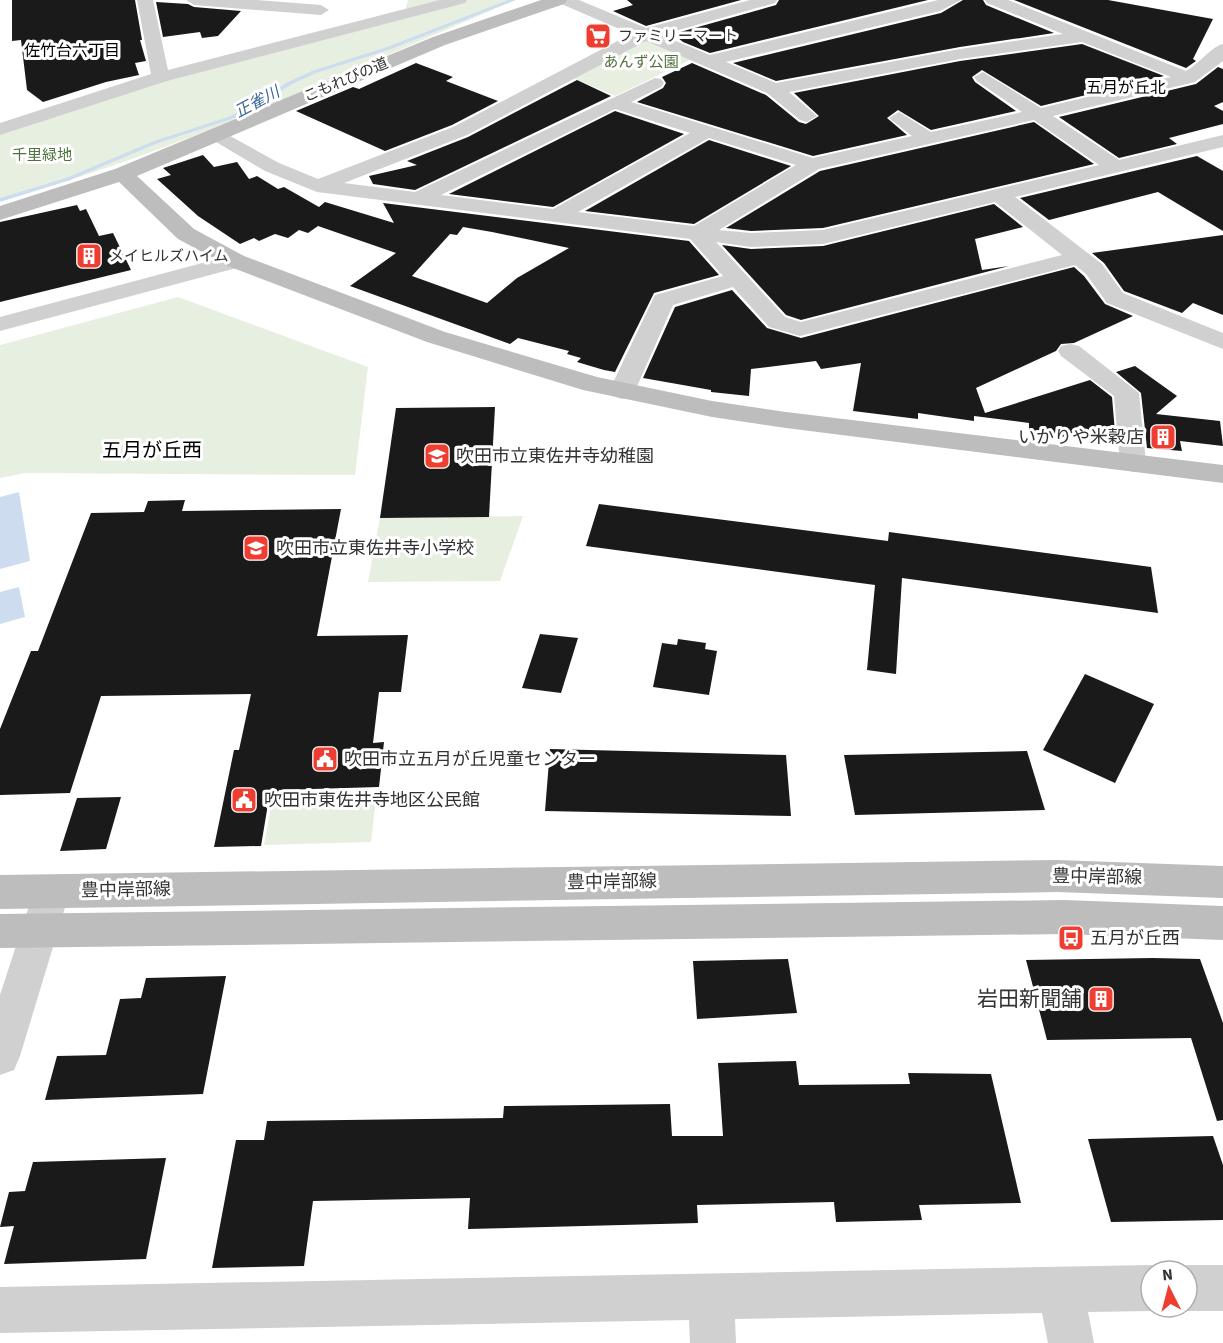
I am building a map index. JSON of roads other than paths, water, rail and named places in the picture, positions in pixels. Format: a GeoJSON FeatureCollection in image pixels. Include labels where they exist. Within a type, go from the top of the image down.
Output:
{"type":"FeatureCollection","features":[{"type":"Feature","properties":{"kind":"street"},"geometry":{"type":"LineString","coordinates":[[145,0],[161,77]]}},
{"type":"Feature","properties":{"kind":"street"},"geometry":{"type":"LineString","coordinates":[[194,0],[321,9]]}},
{"type":"Feature","properties":{"kind":"street"},"geometry":{"type":"LineString","coordinates":[[0,129],[161,77],[459,0]]}},
{"type":"Feature","properties":{"kind":"street","name":"こもれびの道"},"geometry":{"type":"LineString","coordinates":[[0,213],[123,174],[439,41],[558,0]]}},
{"type":"Feature","properties":{"kind":"street"},"geometry":{"type":"LineString","coordinates":[[565,0],[774,89],[807,116]]}},
{"type":"Feature","properties":{"kind":"street"},"geometry":{"type":"LineString","coordinates":[[317,186],[460,131],[645,34],[769,0]]}},
{"type":"Feature","properties":{"kind":"street"},"geometry":{"type":"LineString","coordinates":[[708,61],[934,8],[953,0]]}},
{"type":"Feature","properties":{"kind":"street"},"geometry":{"type":"LineString","coordinates":[[993,0],[1189,78]]}},
{"type":"Feature","properties":{"kind":"street"},"geometry":{"type":"LineString","coordinates":[[774,89],[960,54],[1085,36]]}},
{"type":"Feature","properties":{"kind":"street"},"geometry":{"type":"LineString","coordinates":[[697,234],[812,164],[1163,86],[1189,78],[1218,57],[1223,49]]}},
{"type":"Feature","properties":{"kind":"street"},"geometry":{"type":"LineString","coordinates":[[983,77],[1113,166]]}},
{"type":"Feature","properties":{"kind":"street"},"geometry":{"type":"LineString","coordinates":[[419,198],[655,83]]}},
{"type":"Feature","properties":{"kind":"street"},"geometry":{"type":"LineString","coordinates":[[614,103],[812,164]]}},
{"type":"Feature","properties":{"kind":"street"},"geometry":{"type":"LineString","coordinates":[[900,118],[927,138]]}},
{"type":"Feature","properties":{"kind":"street"},"geometry":{"type":"LineString","coordinates":[[556,216],[706,132]]}},
{"type":"Feature","properties":{"kind":"street"},"geometry":{"type":"LineString","coordinates":[[216,136],[272,167],[317,186],[751,240],[823,237],[1223,141]]}},
{"type":"Feature","properties":{"kind":"street"},"geometry":{"type":"LineString","coordinates":[[1179,152],[1193,159],[1213,162]]}},
{"type":"Feature","properties":{"kind":"street"},"geometry":{"type":"LineString","coordinates":[[123,174],[186,234],[236,261],[436,337],[512,361],[622,391],[776,419],[1223,474]]}},
{"type":"Feature","properties":{"kind":"street"},"geometry":{"type":"LineString","coordinates":[[1001,196],[1094,269],[1115,298],[1223,342]]}},
{"type":"Feature","properties":{"kind":"street"},"geometry":{"type":"LineString","coordinates":[[697,234],[777,322],[800,329],[1079,257]]}},
{"type":"Feature","properties":{"kind":"street"},"geometry":{"type":"LineString","coordinates":[[0,324],[236,261]]}},
{"type":"Feature","properties":{"kind":"street"},"geometry":{"type":"LineString","coordinates":[[622,391],[663,300],[739,278]]}},
{"type":"Feature","properties":{"kind":"street"},"geometry":{"type":"LineString","coordinates":[[1070,351],[1113,373],[1126,393],[1134,463]]}},
{"type":"Feature","properties":{"kind":"street","name":"豊中岸部線"},"geometry":{"type":"LineString","coordinates":[[0,892],[1057,876],[1223,882]]}},
{"type":"Feature","properties":{"kind":"street"},"geometry":{"type":"LineString","coordinates":[[0,1056],[52,891]]}},
{"type":"Feature","properties":{"kind":"street"},"geometry":{"type":"LineString","coordinates":[[0,931],[1064,917],[1221,928]]}},
{"type":"Feature","properties":{"kind":"street"},"geometry":{"type":"LineString","coordinates":[[0,1310],[1139,1288]]}},
{"type":"Feature","properties":{"kind":"street"},"geometry":{"type":"LineString","coordinates":[[1199,1288],[1223,1288]]}},
{"type":"Feature","properties":{"kind":"street"},"geometry":{"type":"LineString","coordinates":[[1060,1289],[1071,1343]]}},
{"type":"Feature","properties":{"kind":"street"},"geometry":{"type":"LineString","coordinates":[[712,1298],[713,1343]]}},
{"type":"Feature","properties":{"kind":"water"},"geometry":{"type":"Polygon","coordinates":[[[19,492],[30,561],[0,569],[0,497],[19,492]]]}},
{"type":"Feature","properties":{"kind":"water"},"geometry":{"type":"Polygon","coordinates":[[[19,587],[25,617],[0,624],[0,592],[19,587]]]}},
{"type":"Feature","properties":{"kind":"waterway","name":"正雀川"},"geometry":{"type":"LineString","coordinates":[[0,200],[68,179],[156,142],[227,119],[248,110],[290,83],[314,72],[389,48],[513,0]]}},
{"type":"Feature","properties":{"kind":"place","name":"ファミリーマート"},"geometry":{"type":"Point","coordinates":[598,36]}},
{"type":"Feature","properties":{"kind":"place","name":"メイヒルズハイム"},"geometry":{"type":"Point","coordinates":[89,256]}},
{"type":"Feature","properties":{"kind":"place","name":"いかりや米穀店"},"geometry":{"type":"Point","coordinates":[1163,437]}},
{"type":"Feature","properties":{"kind":"place","name":"吹田市立東佐井寺幼稚園"},"geometry":{"type":"Point","coordinates":[437,456]}},
{"type":"Feature","properties":{"kind":"place","name":"吹田市立東佐井寺小学校"},"geometry":{"type":"Point","coordinates":[256,548]}},
{"type":"Feature","properties":{"kind":"place","name":"吹田市立五月が丘児童センター"},"geometry":{"type":"Point","coordinates":[325,759]}},
{"type":"Feature","properties":{"kind":"place","name":"吹田市東佐井寺地区公民館"},"geometry":{"type":"Point","coordinates":[244,800]}},
{"type":"Feature","properties":{"kind":"place","name":"五月が丘西"},"geometry":{"type":"Point","coordinates":[1071,938]}},
{"type":"Feature","properties":{"kind":"place","name":"岩田新聞舗"},"geometry":{"type":"Point","coordinates":[1101,999]}},
{"type":"Feature","properties":{"kind":"district","name":"佐竹台六丁目"},"geometry":{"type":"Point","coordinates":[72,51]}},
{"type":"Feature","properties":{"kind":"district","name":"五月が丘北"},"geometry":{"type":"Point","coordinates":[1126,88]}},
{"type":"Feature","properties":{"kind":"district","name":"五月が丘西"},"geometry":{"type":"Point","coordinates":[152,451]}},
{"type":"Feature","properties":{"kind":"park label","name":"あんず公園"},"geometry":{"type":"Point","coordinates":[641,62]}},
{"type":"Feature","properties":{"kind":"park label","name":"千里緑地"},"geometry":{"type":"Point","coordinates":[42,155]}}]}
